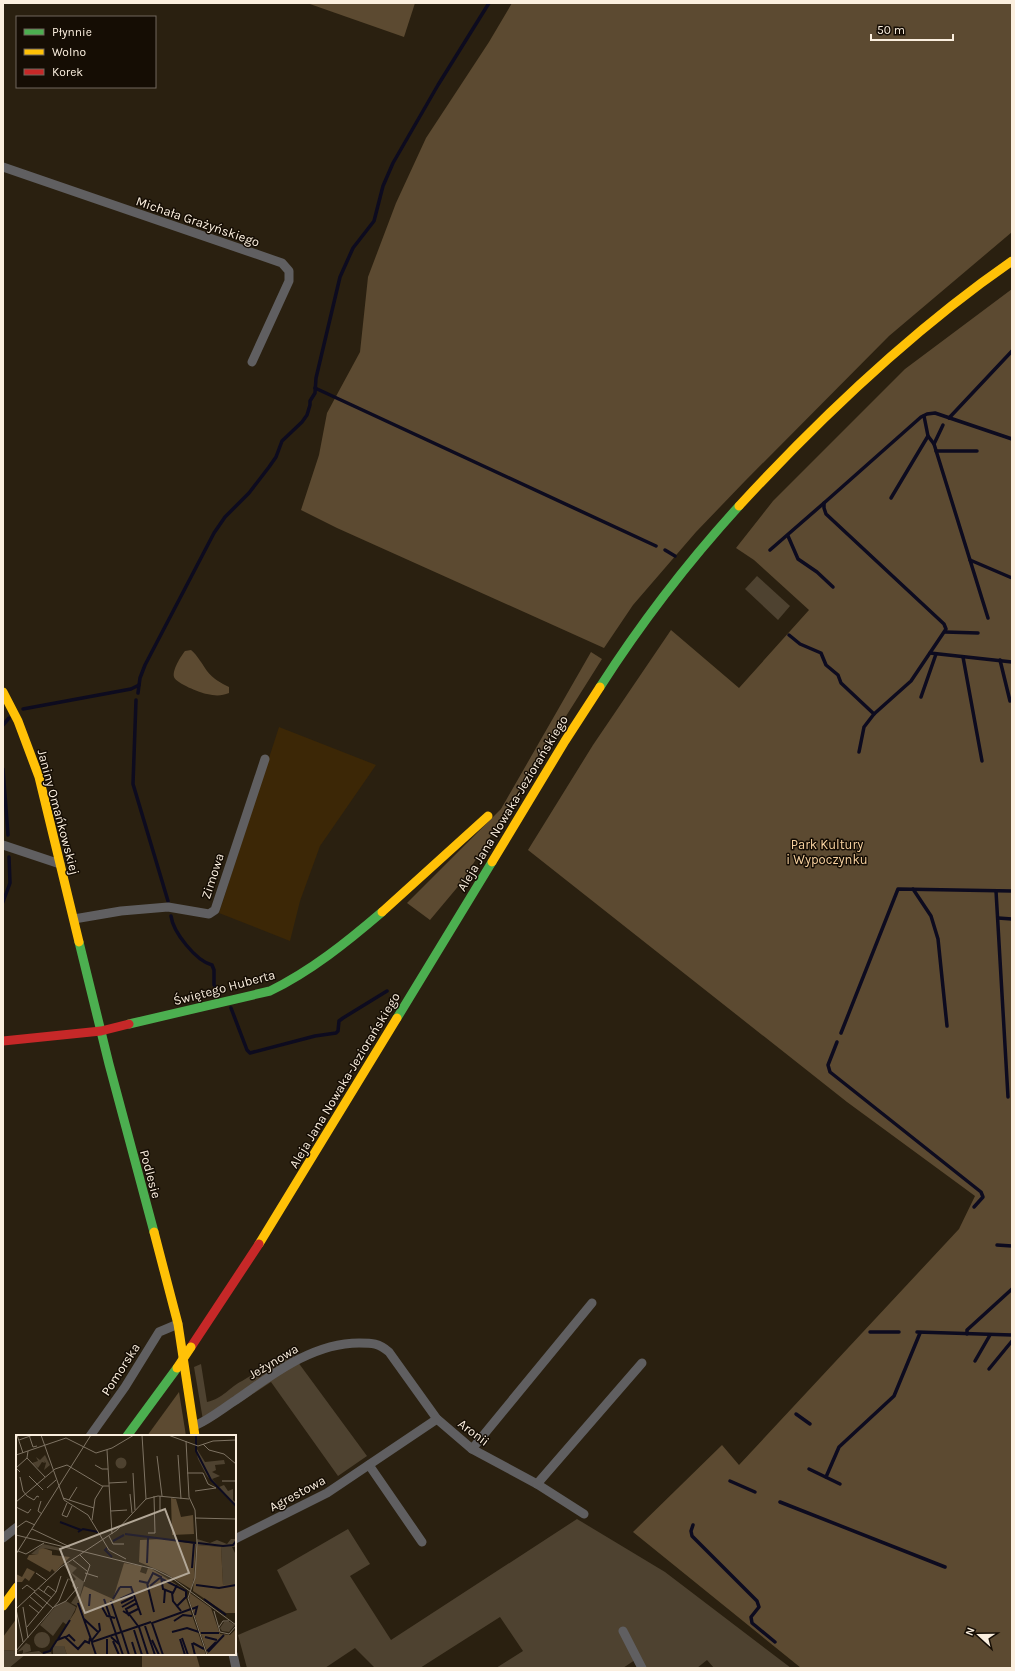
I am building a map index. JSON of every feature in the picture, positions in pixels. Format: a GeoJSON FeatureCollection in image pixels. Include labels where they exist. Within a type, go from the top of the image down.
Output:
{"type":"FeatureCollection","features":[{"type":"Feature","properties":{"kind":"main road","name":"Aleja Jana Nowaka-Jeziorańskiego"},"geometry":{"type":"LineString","coordinates":[[128,1435],[177,1368],[252,1255],[565,741],[609,672],[669,589],[745,499],[823,418],[901,348],[955,303],[1012,261]]}},
{"type":"Feature","properties":{"kind":"main road","name":"Janiny Omańkowskiej"},"geometry":{"type":"LineString","coordinates":[[3,692],[18,720],[39,777],[74,920]]}},
{"type":"Feature","properties":{"kind":"main road","name":"Świętego Huberta"},"geometry":{"type":"LineString","coordinates":[[3,1041],[101,1031],[270,992],[293,981],[312,968],[386,910],[488,816]]}},
{"type":"Feature","properties":{"kind":"main road","name":"Podlesie"},"geometry":{"type":"LineString","coordinates":[[74,920],[101,1031],[178,1324],[195,1435]]}},
{"type":"Feature","properties":{"kind":"main road"},"geometry":{"type":"LineString","coordinates":[[3,1606],[16,1588]]}},
{"type":"Feature","properties":{"kind":"street","name":"Michała Grażyńskiego"},"geometry":{"type":"LineString","coordinates":[[3,167],[282,263],[289,271],[289,282],[252,362]]}},
{"type":"Feature","properties":{"kind":"street","name":"Zimowa"},"geometry":{"type":"LineString","coordinates":[[74,920],[143,908],[168,907],[209,914],[215,910],[265,759]]}},
{"type":"Feature","properties":{"kind":"street"},"geometry":{"type":"LineString","coordinates":[[3,845],[60,864]]}},
{"type":"Feature","properties":{"kind":"street"},"geometry":{"type":"LineString","coordinates":[[472,1449],[592,1303]]}},
{"type":"Feature","properties":{"kind":"street","name":"Pomorska"},"geometry":{"type":"LineString","coordinates":[[91,1435],[125,1386],[159,1332],[178,1324]]}},
{"type":"Feature","properties":{"kind":"street","name":"Jeżynowa"},"geometry":{"type":"LineString","coordinates":[[194,1426],[214,1415],[284,1367],[320,1350],[346,1343],[374,1343]]}},
{"type":"Feature","properties":{"kind":"street","name":"Aronii"},"geometry":{"type":"LineString","coordinates":[[374,1343],[382,1346],[389,1352],[437,1419],[472,1449],[537,1484],[584,1514]]}},
{"type":"Feature","properties":{"kind":"street"},"geometry":{"type":"LineString","coordinates":[[537,1484],[642,1363]]}},
{"type":"Feature","properties":{"kind":"street","name":"Agrestowa"},"geometry":{"type":"LineString","coordinates":[[236,1539],[327,1494],[437,1419]]}},
{"type":"Feature","properties":{"kind":"street"},"geometry":{"type":"LineString","coordinates":[[369,1465],[422,1542]]}},
{"type":"Feature","properties":{"kind":"street"},"geometry":{"type":"LineString","coordinates":[[3,1538],[16,1529]]}},
{"type":"Feature","properties":{"kind":"street"},"geometry":{"type":"LineString","coordinates":[[623,1631],[642,1668]]}},
{"type":"Feature","properties":{"kind":"street"},"geometry":{"type":"LineString","coordinates":[[233,1655],[236,1668]]}},
{"type":"Feature","properties":{"kind":"shaded area"},"geometry":{"type":"Polygon","coordinates":[[[757,576],[790,606],[778,620],[745,589],[757,576]]]}},
{"type":"Feature","properties":{"kind":"shaded area"},"geometry":{"type":"Polygon","coordinates":[[[279,727],[376,765],[320,846],[300,901],[290,941],[219,913],[279,727]]]}},
{"type":"Feature","properties":{"kind":"shaded area"},"geometry":{"type":"Polygon","coordinates":[[[292,1354],[367,1456],[338,1476],[271,1382],[204,1426],[194,1367],[201,1364],[207,1402],[218,1398],[260,1370],[292,1354]]]}},
{"type":"Feature","properties":{"kind":"shaded area"},"geometry":{"type":"Polygon","coordinates":[[[577,1519],[665,1572],[791,1668],[714,1668],[707,1660],[697,1668],[641,1668],[635,1660],[623,1668],[496,1668],[523,1651],[500,1617],[420,1668],[375,1668],[355,1648],[325,1668],[247,1668],[238,1635],[297,1610],[277,1570],[348,1529],[370,1564],[350,1576],[391,1640],[577,1519]]]}},
{"type":"Feature","properties":{"kind":"shaded area"},"geometry":{"type":"Polygon","coordinates":[[[3,1650],[16,1651],[16,1655],[25,1655],[9,1668],[3,1668],[3,1650]]]}},
{"type":"Feature","properties":{"kind":"green space"},"geometry":{"type":"Polygon","coordinates":[[[307,3],[415,3],[404,37],[307,3]]]}},
{"type":"Feature","properties":{"kind":"green space"},"geometry":{"type":"Polygon","coordinates":[[[512,3],[1012,3],[1012,232],[889,336],[745,481],[696,532],[633,605],[604,648],[337,528],[301,510],[319,455],[327,413],[360,352],[368,277],[396,203],[426,138],[489,42],[512,3]]]}},
{"type":"Feature","properties":{"kind":"green space","name":"Park Kultury i Wypoczynku"},"geometry":{"type":"Polygon","coordinates":[[[1012,289],[1012,1668],[801,1668],[633,1532],[722,1445],[739,1465],[959,1229],[975,1196],[847,1102],[528,850],[593,745],[671,630],[739,688],[809,610],[754,560],[736,548],[773,501],[905,369],[1012,289]]]}},
{"type":"Feature","properties":{"kind":"green space"},"geometry":{"type":"Polygon","coordinates":[[[191,650],[212,676],[229,687],[229,693],[224,695],[213,695],[204,693],[179,682],[174,677],[174,671],[181,656],[185,651],[191,650]]]}},
{"type":"Feature","properties":{"kind":"green space"},"geometry":{"type":"Polygon","coordinates":[[[591,652],[602,659],[461,883],[430,920],[407,903],[501,809],[591,652]]]}},
{"type":"Feature","properties":{"kind":"green space"},"geometry":{"type":"Polygon","coordinates":[[[179,1392],[186,1435],[148,1435],[179,1392]]]}},
{"type":"Feature","properties":{"kind":"green space"},"geometry":{"type":"Polygon","coordinates":[[[16,1619],[16,1651],[3,1650],[3,1637],[16,1619]]]}},
{"type":"Feature","properties":{"kind":"green space"},"geometry":{"type":"Polygon","coordinates":[[[142,1655],[196,1655],[200,1668],[142,1668],[142,1655]]]}},
{"type":"Feature","properties":{"kind":"waterway"},"geometry":{"type":"LineString","coordinates":[[138,693],[140,678],[145,665],[214,533],[225,517],[249,493],[269,467],[276,457],[282,441],[302,422],[307,415],[310,401],[315,393],[316,378],[340,277],[353,248],[374,221],[383,186],[393,163],[438,85],[489,3]]}},
{"type":"Feature","properties":{"kind":"waterway"},"geometry":{"type":"LineString","coordinates":[[949,418],[1012,351]]}},
{"type":"Feature","properties":{"kind":"waterway"},"geometry":{"type":"LineString","coordinates":[[315,388],[656,546]]}},
{"type":"Feature","properties":{"kind":"waterway"},"geometry":{"type":"LineString","coordinates":[[859,752],[864,727],[874,714],[911,681],[946,629],[944,624],[826,514],[824,503],[921,417],[927,414],[935,413],[1012,439]]}},
{"type":"Feature","properties":{"kind":"waterway"},"geometry":{"type":"LineString","coordinates":[[924,416],[928,436],[934,444],[988,618]]}},
{"type":"Feature","properties":{"kind":"waterway"},"geometry":{"type":"LineString","coordinates":[[934,444],[943,425]]}},
{"type":"Feature","properties":{"kind":"waterway"},"geometry":{"type":"LineString","coordinates":[[891,498],[928,436]]}},
{"type":"Feature","properties":{"kind":"waterway"},"geometry":{"type":"LineString","coordinates":[[936,451],[977,451]]}},
{"type":"Feature","properties":{"kind":"waterway"},"geometry":{"type":"LineString","coordinates":[[770,550],[824,503]]}},
{"type":"Feature","properties":{"kind":"waterway"},"geometry":{"type":"LineString","coordinates":[[788,536],[798,559],[817,572],[833,587]]}},
{"type":"Feature","properties":{"kind":"waterway"},"geometry":{"type":"LineString","coordinates":[[665,550],[675,556]]}},
{"type":"Feature","properties":{"kind":"waterway"},"geometry":{"type":"LineString","coordinates":[[970,560],[1012,578]]}},
{"type":"Feature","properties":{"kind":"waterway"},"geometry":{"type":"LineString","coordinates":[[945,632],[978,633]]}},
{"type":"Feature","properties":{"kind":"waterway"},"geometry":{"type":"LineString","coordinates":[[789,635],[800,644],[821,653],[826,665],[838,675],[841,683],[874,714]]}},
{"type":"Feature","properties":{"kind":"waterway"},"geometry":{"type":"LineString","coordinates":[[930,653],[1012,662]]}},
{"type":"Feature","properties":{"kind":"waterway"},"geometry":{"type":"LineString","coordinates":[[921,697],[936,654]]}},
{"type":"Feature","properties":{"kind":"waterway"},"geometry":{"type":"LineString","coordinates":[[963,657],[982,761]]}},
{"type":"Feature","properties":{"kind":"waterway"},"geometry":{"type":"LineString","coordinates":[[1000,660],[1010,701]]}},
{"type":"Feature","properties":{"kind":"waterway"},"geometry":{"type":"LineString","coordinates":[[23,709],[131,689],[139,685]]}},
{"type":"Feature","properties":{"kind":"waterway"},"geometry":{"type":"LineString","coordinates":[[136,700],[133,784],[168,901]]}},
{"type":"Feature","properties":{"kind":"waterway"},"geometry":{"type":"LineString","coordinates":[[3,725],[9,718]]}},
{"type":"Feature","properties":{"kind":"waterway"},"geometry":{"type":"LineString","coordinates":[[3,769],[8,835]]}},
{"type":"Feature","properties":{"kind":"waterway"},"geometry":{"type":"LineString","coordinates":[[3,902],[10,883],[9,857]]}},
{"type":"Feature","properties":{"kind":"waterway"},"geometry":{"type":"LineString","coordinates":[[841,1033],[898,889],[1012,891]]}},
{"type":"Feature","properties":{"kind":"waterway"},"geometry":{"type":"LineString","coordinates":[[913,889],[931,916],[938,939],[947,1026]]}},
{"type":"Feature","properties":{"kind":"waterway"},"geometry":{"type":"LineString","coordinates":[[996,891],[1008,1097]]}},
{"type":"Feature","properties":{"kind":"waterway"},"geometry":{"type":"LineString","coordinates":[[171,916],[176,930],[186,945],[199,958],[212,965],[214,970],[214,985],[220,993]]}},
{"type":"Feature","properties":{"kind":"waterway"},"geometry":{"type":"LineString","coordinates":[[998,918],[1012,919]]}},
{"type":"Feature","properties":{"kind":"waterway"},"geometry":{"type":"LineString","coordinates":[[231,1008],[247,1050],[250,1053],[315,1036],[336,1033],[338,1031],[339,1021],[387,991]]}},
{"type":"Feature","properties":{"kind":"waterway"},"geometry":{"type":"LineString","coordinates":[[837,1042],[828,1065],[830,1072],[981,1192],[983,1197],[974,1207]]}},
{"type":"Feature","properties":{"kind":"waterway"},"geometry":{"type":"LineString","coordinates":[[997,1245],[1012,1246]]}},
{"type":"Feature","properties":{"kind":"waterway"},"geometry":{"type":"LineString","coordinates":[[967,1334],[967,1330],[1012,1289]]}},
{"type":"Feature","properties":{"kind":"waterway"},"geometry":{"type":"LineString","coordinates":[[870,1332],[899,1332]]}},
{"type":"Feature","properties":{"kind":"waterway"},"geometry":{"type":"LineString","coordinates":[[917,1332],[1012,1335]]}},
{"type":"Feature","properties":{"kind":"waterway"},"geometry":{"type":"LineString","coordinates":[[826,1477],[839,1447],[894,1396],[920,1333]]}},
{"type":"Feature","properties":{"kind":"waterway"},"geometry":{"type":"LineString","coordinates":[[975,1361],[990,1335]]}},
{"type":"Feature","properties":{"kind":"waterway"},"geometry":{"type":"LineString","coordinates":[[989,1369],[1012,1341]]}},
{"type":"Feature","properties":{"kind":"waterway"},"geometry":{"type":"LineString","coordinates":[[796,1414],[810,1424]]}},
{"type":"Feature","properties":{"kind":"waterway"},"geometry":{"type":"LineString","coordinates":[[809,1469],[840,1484]]}},
{"type":"Feature","properties":{"kind":"waterway"},"geometry":{"type":"LineString","coordinates":[[730,1481],[755,1492]]}},
{"type":"Feature","properties":{"kind":"waterway"},"geometry":{"type":"LineString","coordinates":[[780,1502],[945,1567]]}},
{"type":"Feature","properties":{"kind":"waterway"},"geometry":{"type":"LineString","coordinates":[[693,1525],[691,1531],[692,1536],[757,1601],[759,1607],[751,1617],[752,1623],[775,1642]]}},
{"type":"Feature","properties":{"kind":"traffic: fast"},"geometry":{"type":"LineString","coordinates":[[600,687],[649,616],[702,549],[739,506]]}},
{"type":"Feature","properties":{"kind":"traffic: fast"},"geometry":{"type":"LineString","coordinates":[[397,1018],[492,862]]}},
{"type":"Feature","properties":{"kind":"traffic: fast"},"geometry":{"type":"LineString","coordinates":[[129,1024],[270,991],[314,965],[356,934],[382,912]]}},
{"type":"Feature","properties":{"kind":"traffic: fast"},"geometry":{"type":"LineString","coordinates":[[79,942],[109,1064],[154,1232]]}},
{"type":"Feature","properties":{"kind":"traffic: fast"},"geometry":{"type":"LineString","coordinates":[[128,1435],[177,1368]]}},
{"type":"Feature","properties":{"kind":"traffic: slow"},"geometry":{"type":"LineString","coordinates":[[739,506],[802,440],[869,376],[938,316],[1012,261]]}},
{"type":"Feature","properties":{"kind":"traffic: slow"},"geometry":{"type":"LineString","coordinates":[[492,862],[565,741],[600,687]]}},
{"type":"Feature","properties":{"kind":"traffic: slow"},"geometry":{"type":"LineString","coordinates":[[3,692],[18,721],[39,777],[79,942]]}},
{"type":"Feature","properties":{"kind":"traffic: slow"},"geometry":{"type":"LineString","coordinates":[[382,912],[488,816]]}},
{"type":"Feature","properties":{"kind":"traffic: slow"},"geometry":{"type":"LineString","coordinates":[[259,1244],[397,1018]]}},
{"type":"Feature","properties":{"kind":"traffic: slow"},"geometry":{"type":"LineString","coordinates":[[154,1232],[178,1324],[195,1435]]}},
{"type":"Feature","properties":{"kind":"traffic: slow"},"geometry":{"type":"LineString","coordinates":[[177,1368],[191,1347]]}},
{"type":"Feature","properties":{"kind":"traffic: slow"},"geometry":{"type":"LineString","coordinates":[[3,1606],[16,1588]]}},
{"type":"Feature","properties":{"kind":"traffic: jam"},"geometry":{"type":"LineString","coordinates":[[3,1041],[101,1031],[129,1024]]}},
{"type":"Feature","properties":{"kind":"traffic: jam"},"geometry":{"type":"LineString","coordinates":[[191,1347],[259,1244]]}}]}
